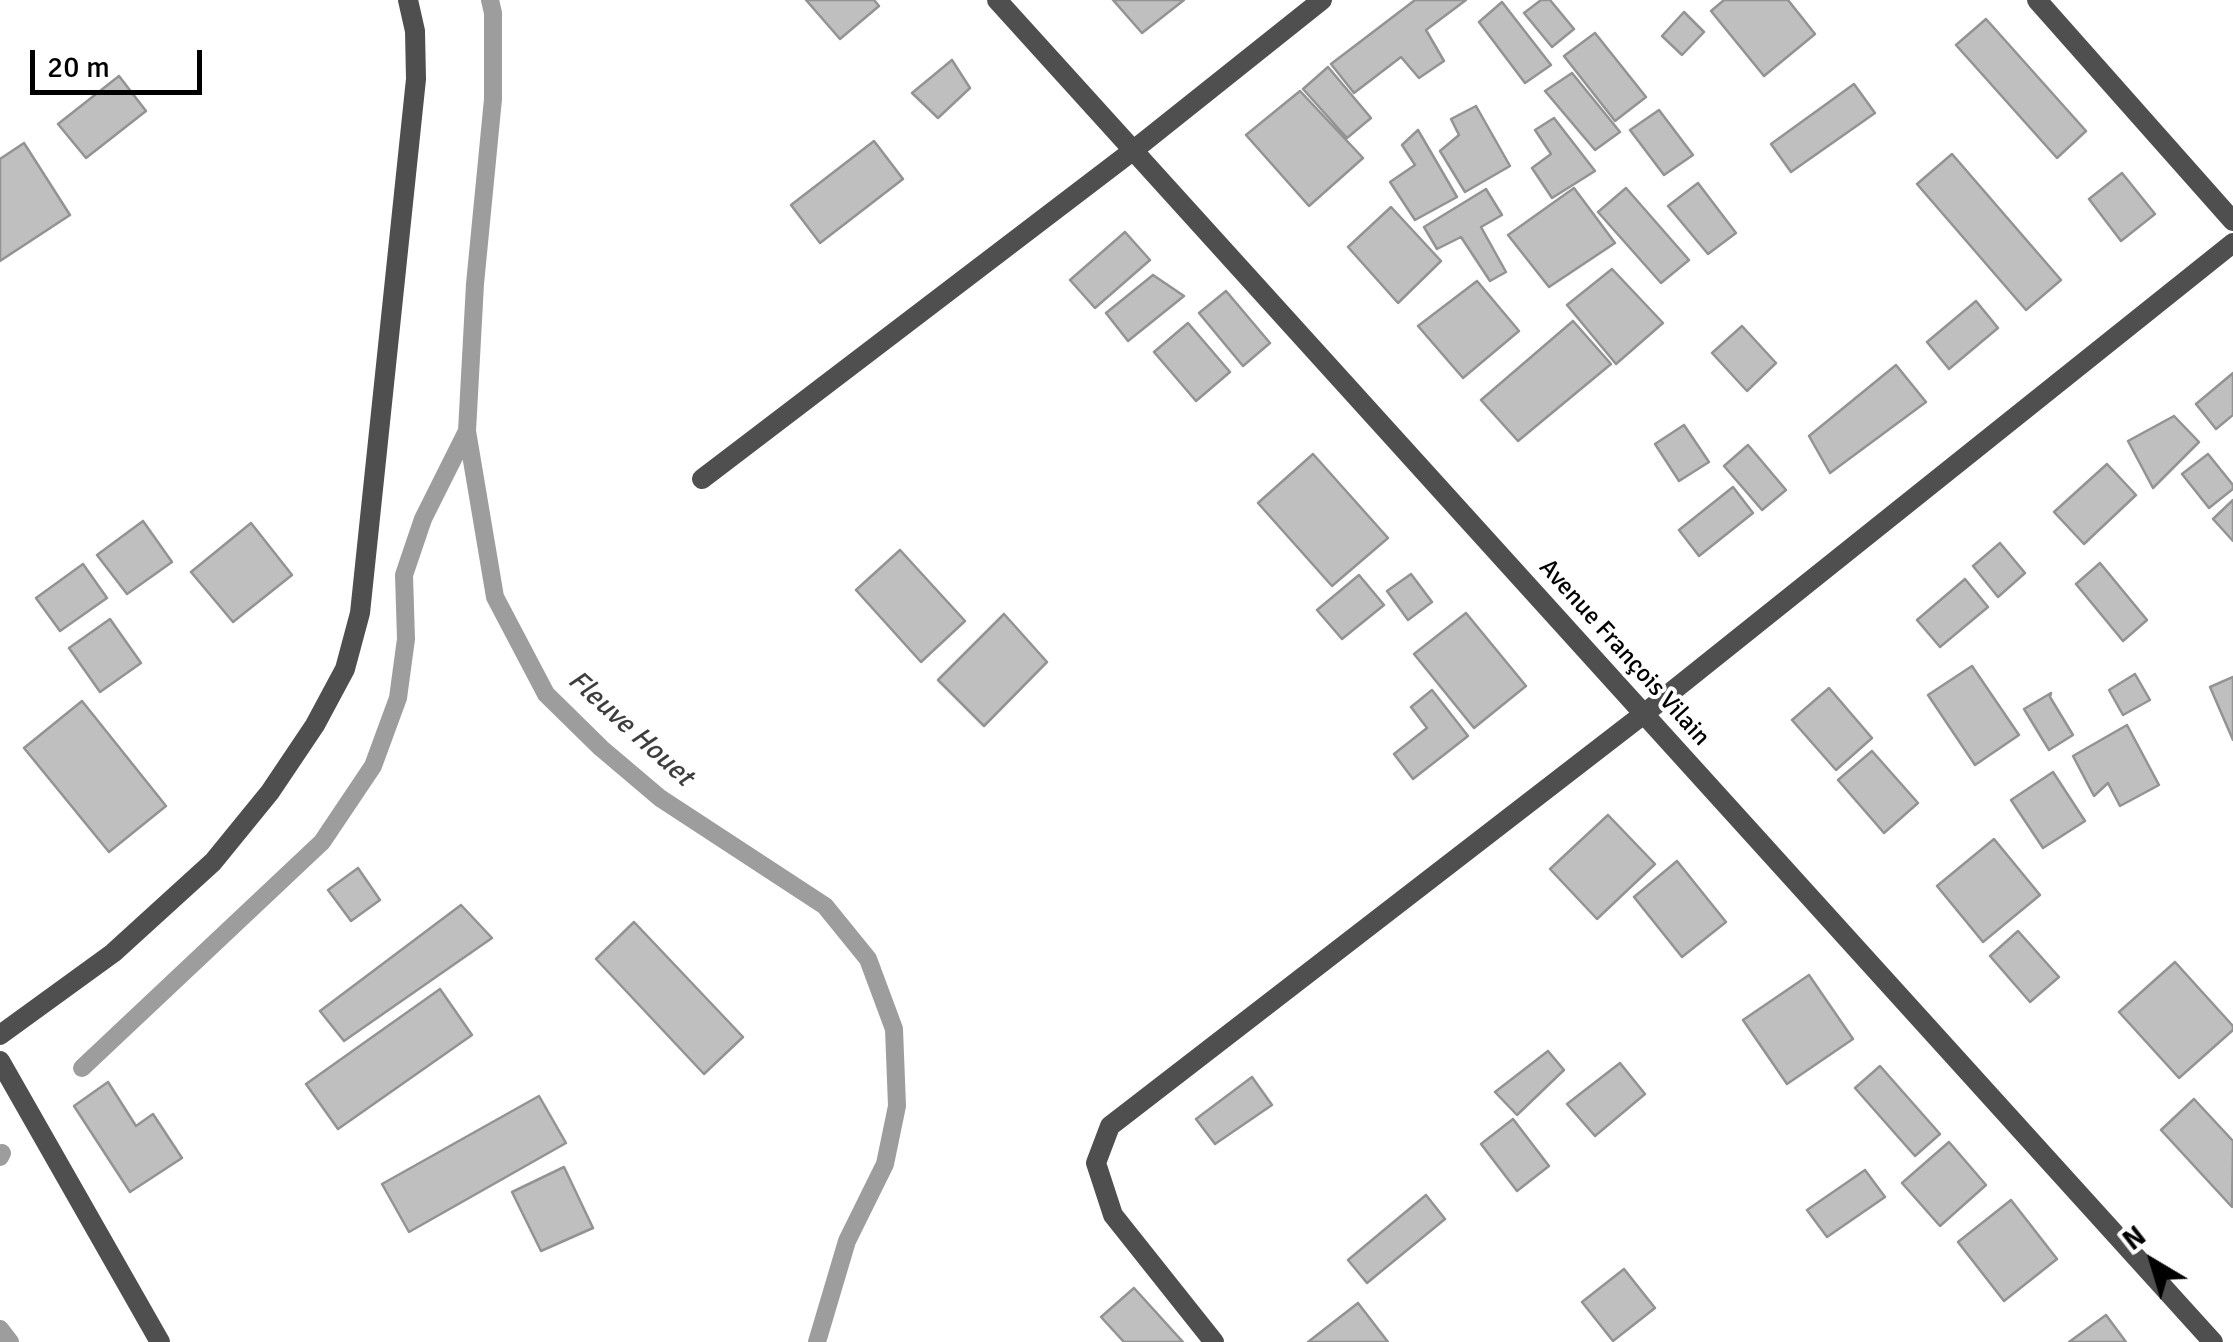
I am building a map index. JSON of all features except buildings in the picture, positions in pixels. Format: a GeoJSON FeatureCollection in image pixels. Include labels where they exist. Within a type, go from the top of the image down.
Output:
{"type":"FeatureCollection","features":[{"type":"Feature","properties":{"kind":"street"},"geometry":{"type":"LineString","coordinates":[[0,1035],[112,953],[213,862],[270,792],[316,725],[345,669],[360,613],[416,79],[415,31],[408,0]]}},
{"type":"Feature","properties":{"kind":"street","name":"Avenue François Vilain"},"geometry":{"type":"LineString","coordinates":[[996,0],[2212,1342]]}},
{"type":"Feature","properties":{"kind":"street"},"geometry":{"type":"LineString","coordinates":[[702,479],[1135,149],[1322,0]]}},
{"type":"Feature","properties":{"kind":"street"},"geometry":{"type":"LineString","coordinates":[[2038,0],[2233,221]]}},
{"type":"Feature","properties":{"kind":"street"},"geometry":{"type":"LineString","coordinates":[[1214,1342],[1113,1215],[1096,1163],[1110,1126],[1645,713],[2233,243]]}},
{"type":"Feature","properties":{"kind":"street"},"geometry":{"type":"LineString","coordinates":[[0,1062],[160,1342]]}},
{"type":"Feature","properties":{"kind":"waterway","name":"Fleuve Houet"},"geometry":{"type":"LineString","coordinates":[[490,0],[493,99],[475,284],[467,431],[495,597],[546,694],[601,748],[660,798],[825,906],[868,959],[894,1029],[897,1106],[885,1164],[847,1241],[817,1342]]}},
{"type":"Feature","properties":{"kind":"waterway"},"geometry":{"type":"LineString","coordinates":[[82,1068],[322,842],[373,766],[398,698],[406,639],[404,575],[423,519],[467,431]]}},
{"type":"Feature","properties":{"kind":"waterway"},"geometry":{"type":"LineString","coordinates":[[0,1157],[2,1153]]}},
{"type":"Feature","properties":{"kind":"waterway"},"geometry":{"type":"LineString","coordinates":[[0,1329],[10,1342]]}}]}
